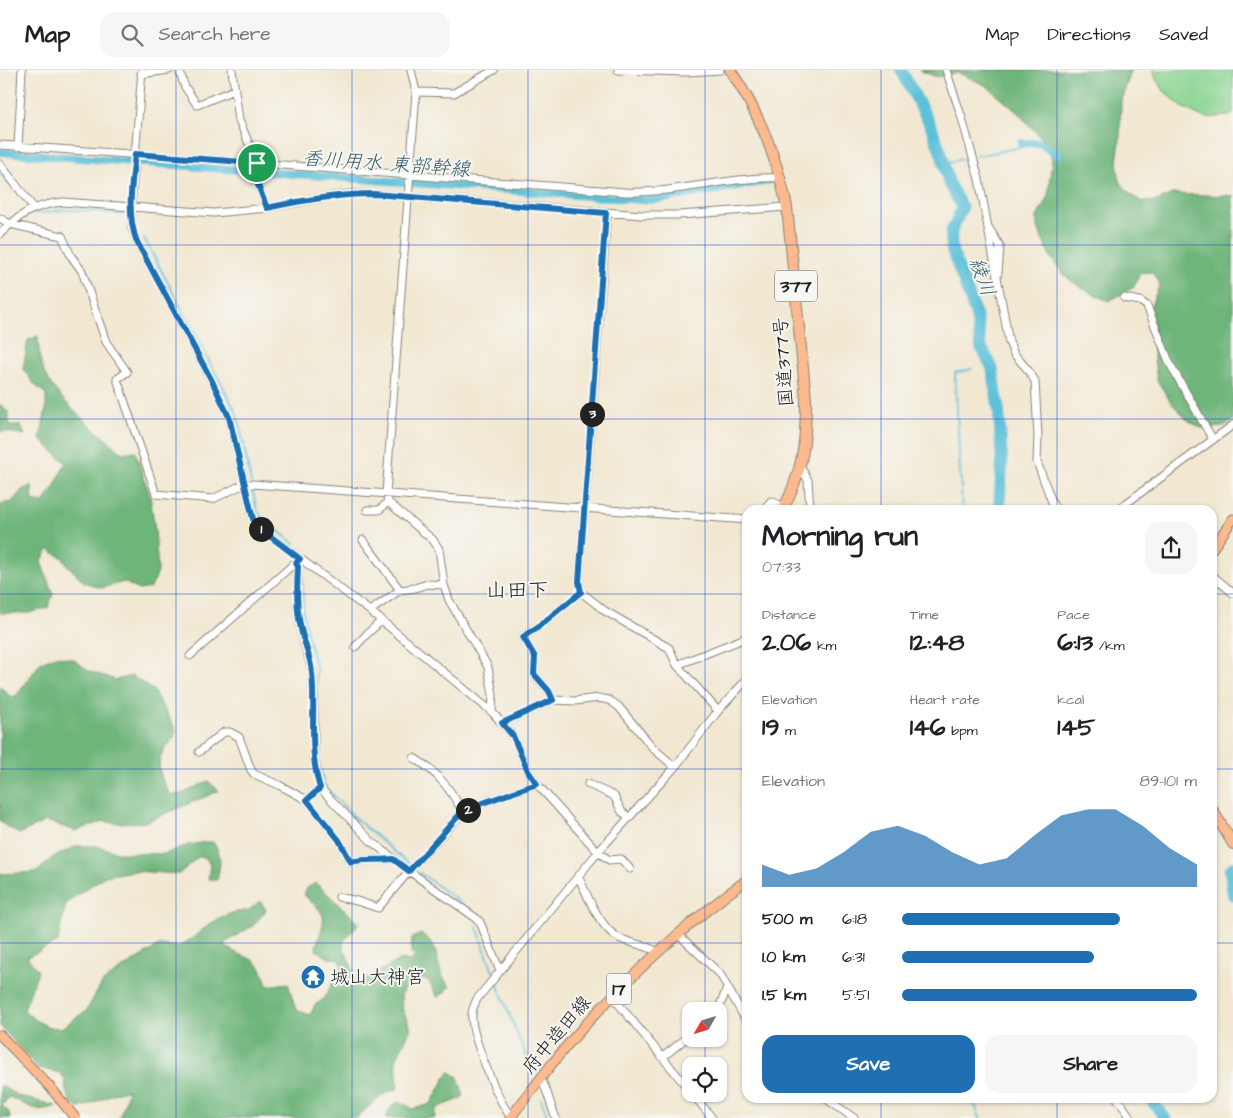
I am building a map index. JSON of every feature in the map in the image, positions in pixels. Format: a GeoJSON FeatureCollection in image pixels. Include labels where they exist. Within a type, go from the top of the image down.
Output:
{"type":"FeatureCollection","features":[{"type":"Feature","properties":{"kind":"highway","name":"国道377号"},"geometry":{"type":"LineString","coordinates":[[730,70],[752,105],[767,138],[781,178],[787,207],[806,399],[806,427],[801,468],[785,505]]}},
{"type":"Feature","properties":{"kind":"highway"},"geometry":{"type":"LineString","coordinates":[[1217,817],[1233,844]]}},
{"type":"Feature","properties":{"kind":"main road"},"geometry":{"type":"LineString","coordinates":[[1217,542],[1233,518]]}},
{"type":"Feature","properties":{"kind":"main road","name":"府中造田線"},"geometry":{"type":"LineString","coordinates":[[510,1117],[578,1033],[612,996],[678,934],[742,884]]}},
{"type":"Feature","properties":{"kind":"main road"},"geometry":{"type":"LineString","coordinates":[[0,1035],[50,1088],[74,1118]]}},
{"type":"Feature","properties":{"kind":"street"},"geometry":{"type":"LineString","coordinates":[[18,147],[22,70]]}},
{"type":"Feature","properties":{"kind":"street"},"geometry":{"type":"LineString","coordinates":[[169,70],[142,72],[131,206],[132,228],[137,242],[212,381],[229,417],[249,484],[253,519],[262,530],[298,561],[310,565],[382,620],[492,712],[513,736],[528,771],[537,784],[598,852],[610,860],[621,859],[630,869]]}},
{"type":"Feature","properties":{"kind":"street"},"geometry":{"type":"LineString","coordinates":[[179,70],[185,86],[197,105],[234,90]]}},
{"type":"Feature","properties":{"kind":"street"},"geometry":{"type":"LineString","coordinates":[[232,70],[239,120],[257,165],[256,176],[267,208]]}},
{"type":"Feature","properties":{"kind":"street"},"geometry":{"type":"LineString","coordinates":[[411,70],[416,92],[386,494],[388,502],[433,540],[439,549],[444,585],[449,600],[488,667],[493,695],[492,712]]}},
{"type":"Feature","properties":{"kind":"street"},"geometry":{"type":"LineString","coordinates":[[416,92],[454,93],[494,70]]}},
{"type":"Feature","properties":{"kind":"street"},"geometry":{"type":"LineString","coordinates":[[618,70],[686,72],[720,70]]}},
{"type":"Feature","properties":{"kind":"street"},"geometry":{"type":"LineString","coordinates":[[946,70],[979,179],[986,224],[1000,246],[998,273],[996,276],[1009,342],[1014,354],[1035,380],[1038,436],[1037,462],[1053,505]]}},
{"type":"Feature","properties":{"kind":"street"},"geometry":{"type":"LineString","coordinates":[[0,146],[410,177],[646,192],[673,190],[756,177],[781,178]]}},
{"type":"Feature","properties":{"kind":"street"},"geometry":{"type":"LineString","coordinates":[[0,164],[33,207]]}},
{"type":"Feature","properties":{"kind":"street"},"geometry":{"type":"LineString","coordinates":[[0,234],[33,207],[45,203],[63,202],[214,213],[267,208],[310,199],[349,194],[606,213],[680,215],[787,207]]}},
{"type":"Feature","properties":{"kind":"street"},"geometry":{"type":"LineString","coordinates":[[606,213],[579,582],[581,592],[605,611],[669,648],[677,665],[718,711]]}},
{"type":"Feature","properties":{"kind":"street"},"geometry":{"type":"LineString","coordinates":[[0,218],[10,224],[62,236],[71,256],[82,271],[106,342],[127,372],[117,379],[156,494],[213,499],[249,484],[742,520]]}},
{"type":"Feature","properties":{"kind":"street"},"geometry":{"type":"LineString","coordinates":[[1124,298],[1140,300],[1147,306],[1170,364],[1213,440]]}},
{"type":"Feature","properties":{"kind":"street"},"geometry":{"type":"LineString","coordinates":[[1124,505],[1233,424]]}},
{"type":"Feature","properties":{"kind":"street"},"geometry":{"type":"LineString","coordinates":[[801,468],[808,480],[810,505]]}},
{"type":"Feature","properties":{"kind":"street"},"geometry":{"type":"LineString","coordinates":[[767,505],[771,501],[777,505]]}},
{"type":"Feature","properties":{"kind":"street"},"geometry":{"type":"LineString","coordinates":[[367,510],[379,510],[388,502]]}},
{"type":"Feature","properties":{"kind":"street"},"geometry":{"type":"LineString","coordinates":[[362,540],[400,590]]}},
{"type":"Feature","properties":{"kind":"street"},"geometry":{"type":"LineString","coordinates":[[190,656],[298,561]]}},
{"type":"Feature","properties":{"kind":"street"},"geometry":{"type":"LineString","coordinates":[[298,561],[297,603],[300,627],[312,671],[314,759],[320,788],[348,818],[393,859],[480,922],[500,971]]}},
{"type":"Feature","properties":{"kind":"street"},"geometry":{"type":"LineString","coordinates":[[1217,579],[1233,593]]}},
{"type":"Feature","properties":{"kind":"street"},"geometry":{"type":"LineString","coordinates":[[370,611],[400,590],[427,584],[444,585]]}},
{"type":"Feature","properties":{"kind":"street"},"geometry":{"type":"LineString","coordinates":[[553,700],[549,691],[534,674],[535,657],[523,637],[581,592]]}},
{"type":"Feature","properties":{"kind":"street"},"geometry":{"type":"LineString","coordinates":[[355,647],[382,620]]}},
{"type":"Feature","properties":{"kind":"street"},"geometry":{"type":"LineString","coordinates":[[677,665],[742,639]]}},
{"type":"Feature","properties":{"kind":"street"},"geometry":{"type":"LineString","coordinates":[[510,1117],[504,1109],[493,1084],[472,1019],[477,1000],[598,852],[675,767],[718,711],[742,685]]}},
{"type":"Feature","properties":{"kind":"street"},"geometry":{"type":"LineString","coordinates":[[502,723],[553,700],[575,702],[598,698],[609,700],[618,706],[664,760],[675,767]]}},
{"type":"Feature","properties":{"kind":"street"},"geometry":{"type":"LineString","coordinates":[[200,752],[224,732],[234,734],[242,741],[254,774],[307,800],[339,840],[351,862],[362,859],[393,859]]}},
{"type":"Feature","properties":{"kind":"street"},"geometry":{"type":"LineString","coordinates":[[414,758],[428,767],[450,789],[462,812]]}},
{"type":"Feature","properties":{"kind":"street"},"geometry":{"type":"LineString","coordinates":[[339,897],[378,908],[462,812],[537,784]]}},
{"type":"Feature","properties":{"kind":"street"},"geometry":{"type":"LineString","coordinates":[[588,784],[614,796],[622,812],[629,817]]}},
{"type":"Feature","properties":{"kind":"street"},"geometry":{"type":"LineString","coordinates":[[307,800],[320,788]]}},
{"type":"Feature","properties":{"kind":"street"},"geometry":{"type":"LineString","coordinates":[[578,876],[595,910],[611,933],[621,939],[648,946],[658,952]]}},
{"type":"Feature","properties":{"kind":"street"},"geometry":{"type":"LineString","coordinates":[[678,934],[720,974],[742,1013]]}},
{"type":"Feature","properties":{"kind":"street"},"geometry":{"type":"LineString","coordinates":[[722,1002],[728,988]]}},
{"type":"Feature","properties":{"kind":"street"},"geometry":{"type":"LineString","coordinates":[[612,996],[682,1081]]}},
{"type":"Feature","properties":{"kind":"street"},"geometry":{"type":"LineString","coordinates":[[663,1057],[682,1041]]}},
{"type":"Feature","properties":{"kind":"street"},"geometry":{"type":"LineString","coordinates":[[541,1079],[547,1090],[547,1096],[556,1118]]}},
{"type":"Feature","properties":{"kind":"street"},"geometry":{"type":"LineString","coordinates":[[699,1102],[712,1118]]}},
{"type":"Feature","properties":{"kind":"street"},"geometry":{"type":"LineString","coordinates":[[832,1103],[854,1118]]}},
{"type":"Feature","properties":{"kind":"street"},"geometry":{"type":"LineString","coordinates":[[1120,1103],[1131,1118]]}},
{"type":"Feature","properties":{"kind":"green space"},"geometry":{"type":"Polygon","coordinates":[[[919,70],[1130,70],[1121,100],[1120,140],[1117,163],[1120,182],[1130,194],[1142,202],[1157,201],[1172,194],[1233,196],[1233,420],[1223,427],[1201,428],[1186,419],[1170,401],[1157,380],[1153,351],[1154,324],[1150,308],[1160,284],[1152,272],[1140,273],[1134,287],[1109,301],[1076,284],[1055,264],[1045,245],[1036,219],[1048,196],[1052,158],[1045,142],[1018,113],[987,86],[959,73],[937,77],[919,70]]]}},
{"type":"Feature","properties":{"kind":"green space"},"geometry":{"type":"Polygon","coordinates":[[[1152,70],[1233,70],[1233,113],[1230,116],[1205,118],[1182,107],[1165,92],[1152,70]]]}},
{"type":"Feature","properties":{"kind":"green space"},"geometry":{"type":"Polygon","coordinates":[[[38,336],[42,367],[55,390],[77,413],[122,453],[135,451],[150,496],[158,572],[151,588],[139,590],[124,582],[101,588],[84,582],[68,566],[63,558],[48,549],[41,562],[53,594],[48,608],[28,613],[0,613],[0,506],[5,502],[11,503],[22,490],[32,485],[33,501],[44,503],[66,463],[40,439],[46,409],[46,394],[35,385],[23,369],[28,340],[38,336]]]}},
{"type":"Feature","properties":{"kind":"green space"},"geometry":{"type":"Polygon","coordinates":[[[0,404],[8,412],[10,426],[21,426],[25,435],[2,431],[0,433],[0,404]]]}},
{"type":"Feature","properties":{"kind":"green space"},"geometry":{"type":"Polygon","coordinates":[[[56,656],[73,659],[89,671],[116,680],[132,676],[153,690],[176,730],[173,740],[161,756],[159,767],[162,779],[171,795],[182,794],[208,781],[219,791],[145,822],[115,823],[104,821],[76,831],[46,821],[19,834],[0,822],[0,686],[11,697],[17,695],[41,662],[56,656]]]}},
{"type":"Feature","properties":{"kind":"green space"},"geometry":{"type":"Polygon","coordinates":[[[213,842],[218,851],[220,865],[217,880],[208,879],[210,865],[206,858],[198,857],[179,874],[133,871],[105,876],[75,896],[66,905],[58,942],[27,957],[38,971],[24,1010],[35,1020],[49,1027],[61,1028],[86,1011],[103,982],[115,973],[160,945],[178,947],[211,923],[232,913],[249,910],[260,901],[266,910],[254,925],[223,944],[256,962],[264,975],[267,986],[288,983],[296,1010],[310,1015],[315,1005],[324,999],[342,965],[339,959],[329,958],[316,950],[323,925],[323,916],[317,907],[304,895],[307,888],[316,883],[359,923],[344,940],[343,947],[359,983],[401,959],[410,961],[416,956],[411,954],[412,938],[421,934],[433,946],[441,973],[450,987],[438,998],[428,980],[413,978],[407,984],[401,996],[401,1002],[411,1028],[396,1060],[398,1088],[371,1104],[357,1118],[119,1118],[128,1090],[115,1093],[78,1108],[71,1103],[66,1091],[65,1080],[60,1073],[38,1068],[0,1026],[0,874],[37,872],[52,858],[77,846],[97,846],[120,853],[164,854],[188,845],[213,842]]]}},
{"type":"Feature","properties":{"kind":"green space"},"geometry":{"type":"Polygon","coordinates":[[[449,1071],[458,1077],[464,1096],[436,1109],[435,1118],[386,1118],[391,1107],[398,1102],[413,1109],[431,1104],[449,1071]]]}},
{"type":"Feature","properties":{"kind":"green space"},"geometry":{"type":"Polygon","coordinates":[[[0,1085],[18,1096],[56,1106],[37,1109],[9,1097],[2,1105],[9,1112],[10,1118],[0,1118],[0,1085]]]}},
{"type":"Feature","properties":{"kind":"waterway","name":"綾川"},"geometry":{"type":"LineString","coordinates":[[901,70],[931,126],[942,155],[949,184],[962,208],[951,232],[952,250],[976,315],[981,347],[992,367],[999,412],[1002,462],[999,505]]}},
{"type":"Feature","properties":{"kind":"waterway","name":"香川用水 東部幹線"},"geometry":{"type":"LineString","coordinates":[[1021,143],[1040,143],[1058,155]]}},
{"type":"Feature","properties":{"kind":"waterway"},"geometry":{"type":"LineString","coordinates":[[976,156],[1026,146],[1031,143]]}},
{"type":"Feature","properties":{"kind":"waterway","name":"香川用水 東部幹線"},"geometry":{"type":"LineString","coordinates":[[0,152],[643,200],[660,199],[768,181]]}},
{"type":"Feature","properties":{"kind":"waterway"},"geometry":{"type":"LineString","coordinates":[[944,163],[971,157]]}},
{"type":"Feature","properties":{"kind":"waterway"},"geometry":{"type":"LineString","coordinates":[[0,172],[13,186]]}},
{"type":"Feature","properties":{"kind":"waterway"},"geometry":{"type":"LineString","coordinates":[[34,213],[66,210],[122,214]]}},
{"type":"Feature","properties":{"kind":"waterway"},"geometry":{"type":"LineString","coordinates":[[144,238],[235,410],[239,421],[251,483]]}},
{"type":"Feature","properties":{"kind":"waterway"},"geometry":{"type":"LineString","coordinates":[[962,505],[955,373],[972,369]]}},
{"type":"Feature","properties":{"kind":"waterway"},"geometry":{"type":"LineString","coordinates":[[252,487],[257,511],[262,518],[295,544]]}},
{"type":"Feature","properties":{"kind":"waterway"},"geometry":{"type":"LineString","coordinates":[[302,568],[303,613],[316,669],[318,761],[324,784],[356,819],[410,865]]}},
{"type":"Feature","properties":{"kind":"waterway"},"geometry":{"type":"LineString","coordinates":[[1233,867],[1230,870],[1233,895]]}},
{"type":"Feature","properties":{"kind":"waterway"},"geometry":{"type":"LineString","coordinates":[[420,873],[461,903]]}},
{"type":"Feature","properties":{"kind":"waterway"},"geometry":{"type":"LineString","coordinates":[[477,927],[493,972]]}},
{"type":"Feature","properties":{"kind":"waterway"},"geometry":{"type":"LineString","coordinates":[[497,983],[531,1068]]}},
{"type":"Feature","properties":{"kind":"waterway"},"geometry":{"type":"LineString","coordinates":[[541,1099],[548,1118]]}},
{"type":"Feature","properties":{"kind":"waterway"},"geometry":{"type":"LineString","coordinates":[[974,1103],[980,1118]]}},
{"type":"Feature","properties":{"kind":"waterway","name":"綾川"},"geometry":{"type":"LineString","coordinates":[[1154,1103],[1165,1118]]}},
{"type":"Feature","properties":{"kind":"place","name":"城山大神宮"},"geometry":{"type":"Point","coordinates":[313,977]}},
{"type":"Feature","properties":{"kind":"district","name":"山田下"},"geometry":{"type":"Point","coordinates":[517,590]}},
{"type":"Feature","properties":{"kind":"route"},"geometry":{"type":"LineString","coordinates":[[135,154],[257,163],[256,180],[267,208],[310,199],[349,194],[374,194],[606,213],[579,582],[581,592],[523,637],[533,650],[535,657],[534,674],[549,691],[553,700],[502,723],[513,736],[528,771],[537,784],[462,812],[409,871],[393,859],[362,859],[351,862],[339,840],[307,800],[320,788],[314,759],[312,671],[300,627],[297,603],[298,567],[296,563],[300,559],[262,530],[253,519],[229,417],[212,381],[137,242],[132,228],[131,206],[135,154]]}}]}
